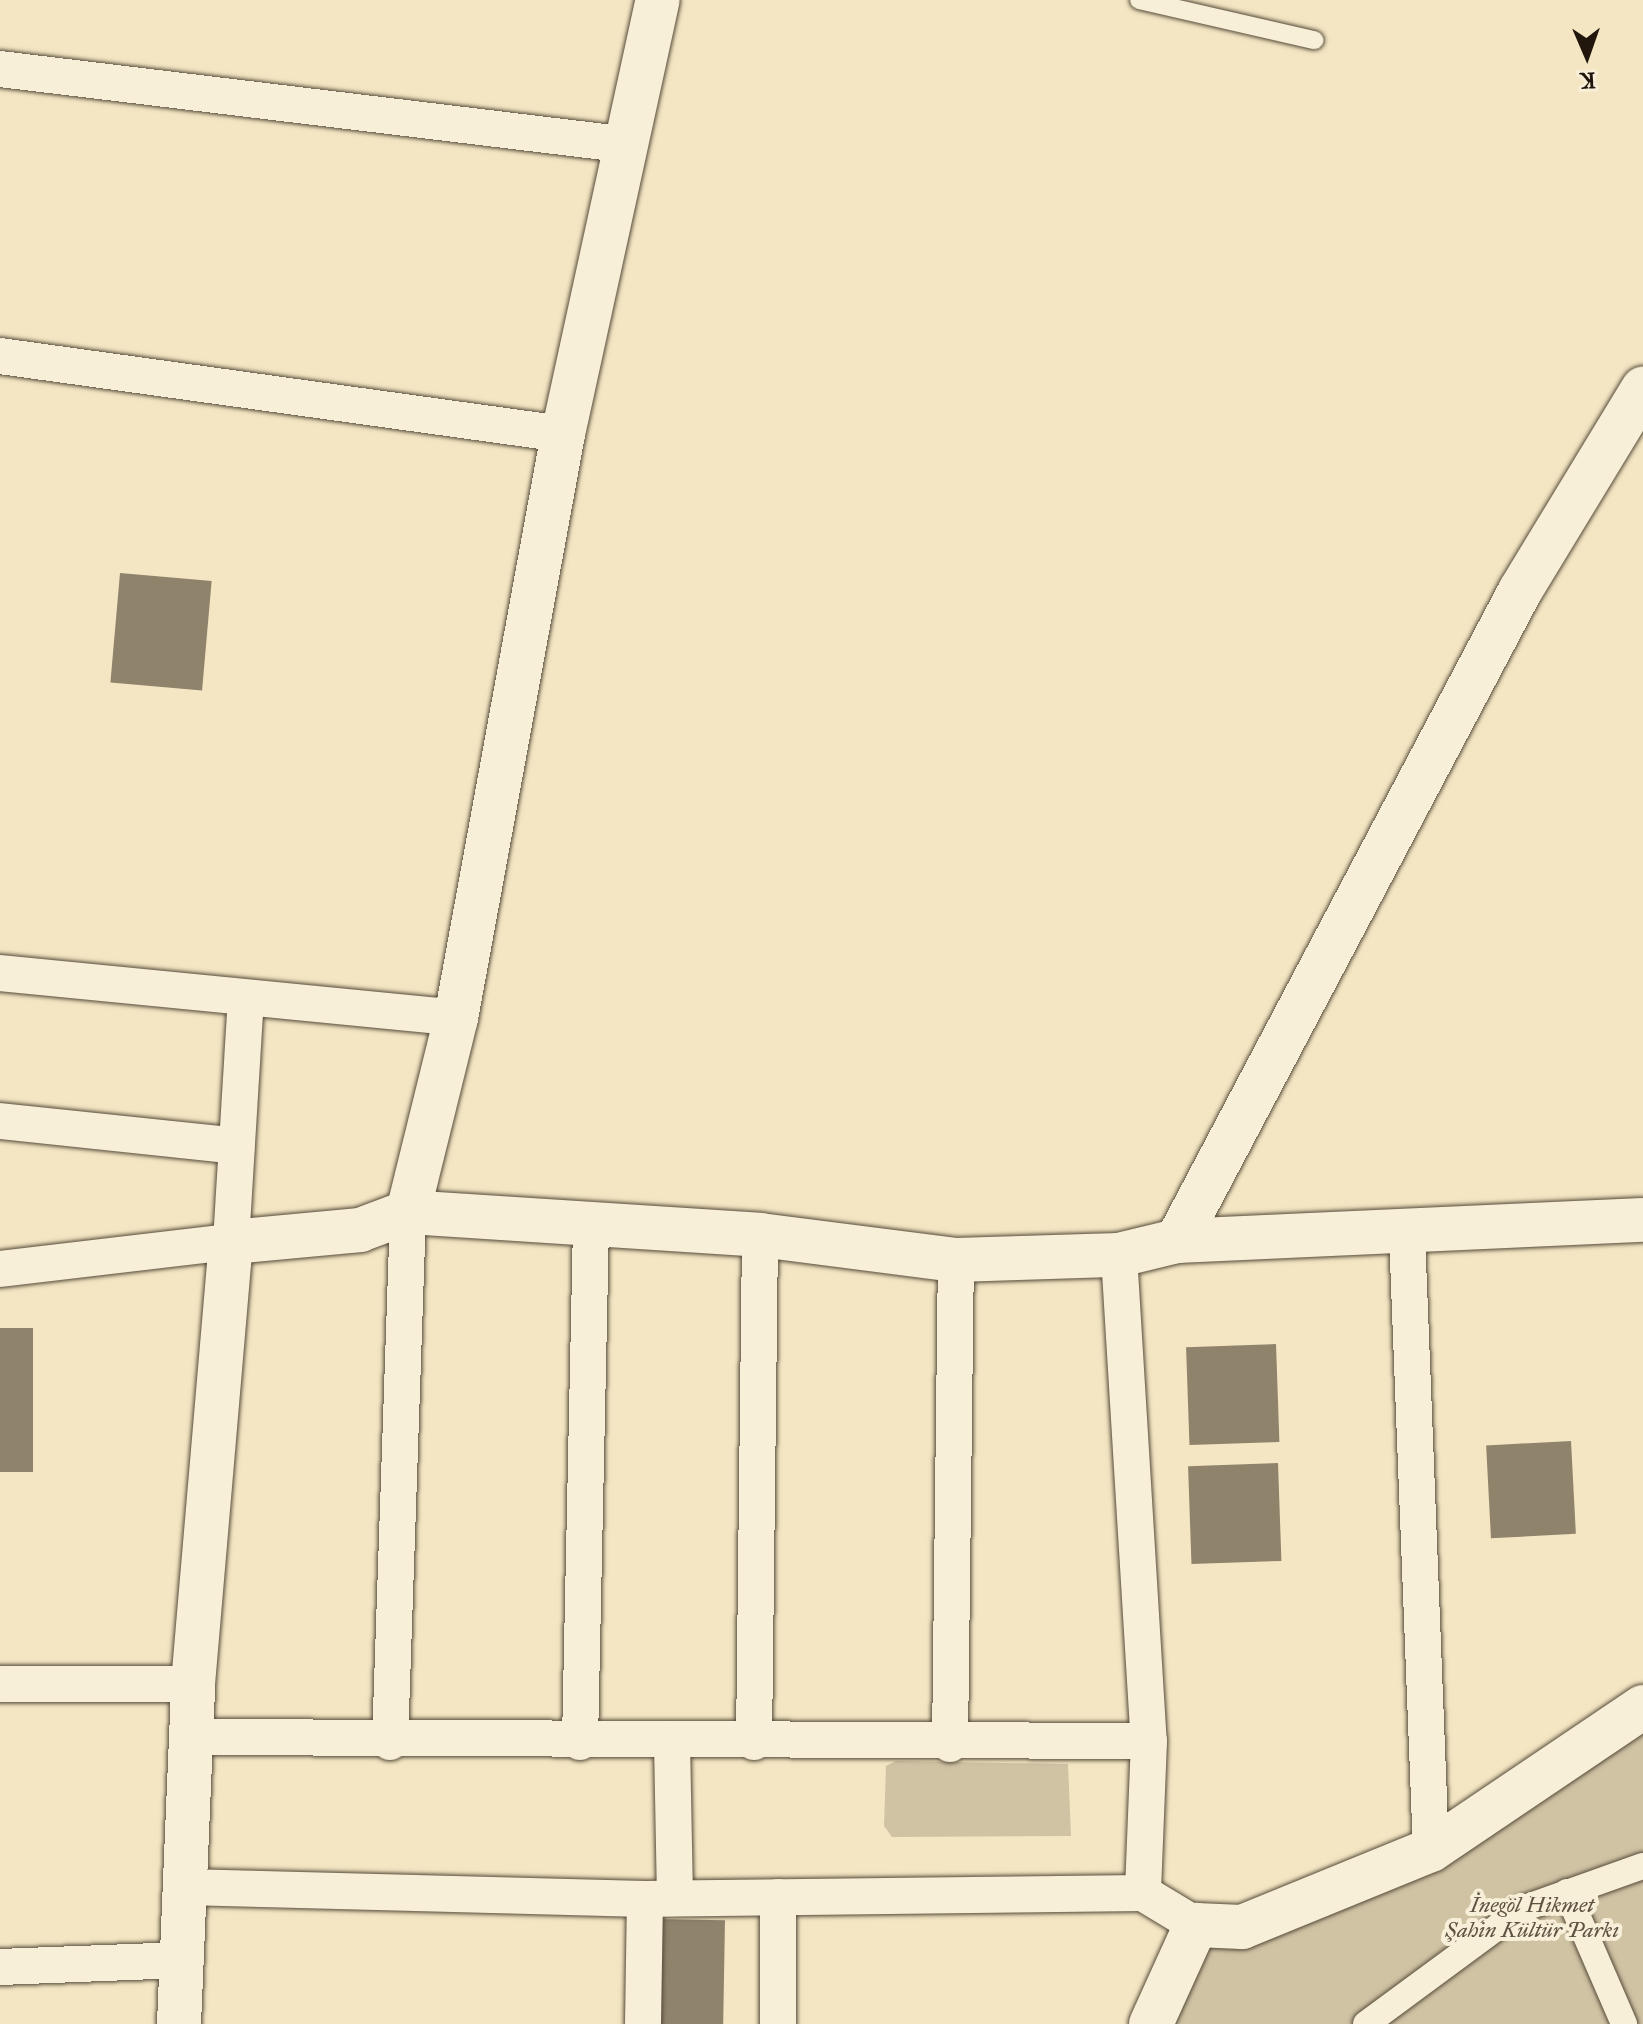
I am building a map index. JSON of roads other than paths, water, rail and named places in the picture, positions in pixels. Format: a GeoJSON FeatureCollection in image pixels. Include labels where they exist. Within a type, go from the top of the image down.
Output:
{"type":"FeatureCollection","features":[{"type":"Feature","properties":{"kind":"main road"},"geometry":{"type":"LineString","coordinates":[[408,1212],[456,1018],[563,434],[629,145],[658,0]]}},
{"type":"Feature","properties":{"kind":"main road"},"geometry":{"type":"LineString","coordinates":[[1177,1241],[1520,591],[1643,389]]}},
{"type":"Feature","properties":{"kind":"main road"},"geometry":{"type":"LineString","coordinates":[[179,2024],[193,1684],[231,1242],[360,1230],[408,1212],[760,1235],[956,1260],[1119,1255],[1177,1241],[1407,1234],[1643,1220]]}},
{"type":"Feature","properties":{"kind":"main road"},"geometry":{"type":"LineString","coordinates":[[1151,2024],[1196,1925],[1242,1927],[1431,1850],[1643,1707]]}},
{"type":"Feature","properties":{"kind":"street"},"geometry":{"type":"LineString","coordinates":[[0,69],[629,145]]}},
{"type":"Feature","properties":{"kind":"street"},"geometry":{"type":"LineString","coordinates":[[0,356],[563,434]]}},
{"type":"Feature","properties":{"kind":"street"},"geometry":{"type":"LineString","coordinates":[[0,973],[246,1000],[456,1018]]}},
{"type":"Feature","properties":{"kind":"street"},"geometry":{"type":"LineString","coordinates":[[0,1269],[231,1242],[246,1000]]}},
{"type":"Feature","properties":{"kind":"street"},"geometry":{"type":"LineString","coordinates":[[0,1121],[237,1146]]}},
{"type":"Feature","properties":{"kind":"street"},"geometry":{"type":"LineString","coordinates":[[390,1742],[408,1212]]}},
{"type":"Feature","properties":{"kind":"street"},"geometry":{"type":"LineString","coordinates":[[580,1742],[591,1226]]}},
{"type":"Feature","properties":{"kind":"street"},"geometry":{"type":"LineString","coordinates":[[1407,1234],[1431,1850]]}},
{"type":"Feature","properties":{"kind":"street"},"geometry":{"type":"LineString","coordinates":[[754,1742],[760,1235]]}},
{"type":"Feature","properties":{"kind":"street"},"geometry":{"type":"LineString","coordinates":[[1119,1255],[1149,1741],[1143,1893]]}},
{"type":"Feature","properties":{"kind":"street"},"geometry":{"type":"LineString","coordinates":[[950,1744],[956,1260]]}},
{"type":"Feature","properties":{"kind":"street"},"geometry":{"type":"LineString","coordinates":[[0,1684],[193,1684]]}},
{"type":"Feature","properties":{"kind":"street"},"geometry":{"type":"LineString","coordinates":[[193,1737],[390,1742],[950,1744],[1149,1741]]}},
{"type":"Feature","properties":{"kind":"street"},"geometry":{"type":"LineString","coordinates":[[643,2024],[660,1898],[672,1742]]}},
{"type":"Feature","properties":{"kind":"street"},"geometry":{"type":"LineString","coordinates":[[1368,2023],[1522,1909],[1643,1866]]}},
{"type":"Feature","properties":{"kind":"street"},"geometry":{"type":"LineString","coordinates":[[185,1887],[660,1898],[1143,1893],[1196,1925]]}},
{"type":"Feature","properties":{"kind":"street"},"geometry":{"type":"LineString","coordinates":[[1567,1892],[1624,2024]]}},
{"type":"Feature","properties":{"kind":"street"},"geometry":{"type":"LineString","coordinates":[[778,1897],[778,2024]]}},
{"type":"Feature","properties":{"kind":"street"},"geometry":{"type":"LineString","coordinates":[[0,1967],[182,1960]]}},
{"type":"Feature","properties":{"kind":"lane"},"geometry":{"type":"LineString","coordinates":[[1139,0],[1314,40]]}},
{"type":"Feature","properties":{"kind":"park label","name":"İnegöl Hikmet Şahin Kültür Parkı"},"geometry":{"type":"Point","coordinates":[1532,1916]}}]}
